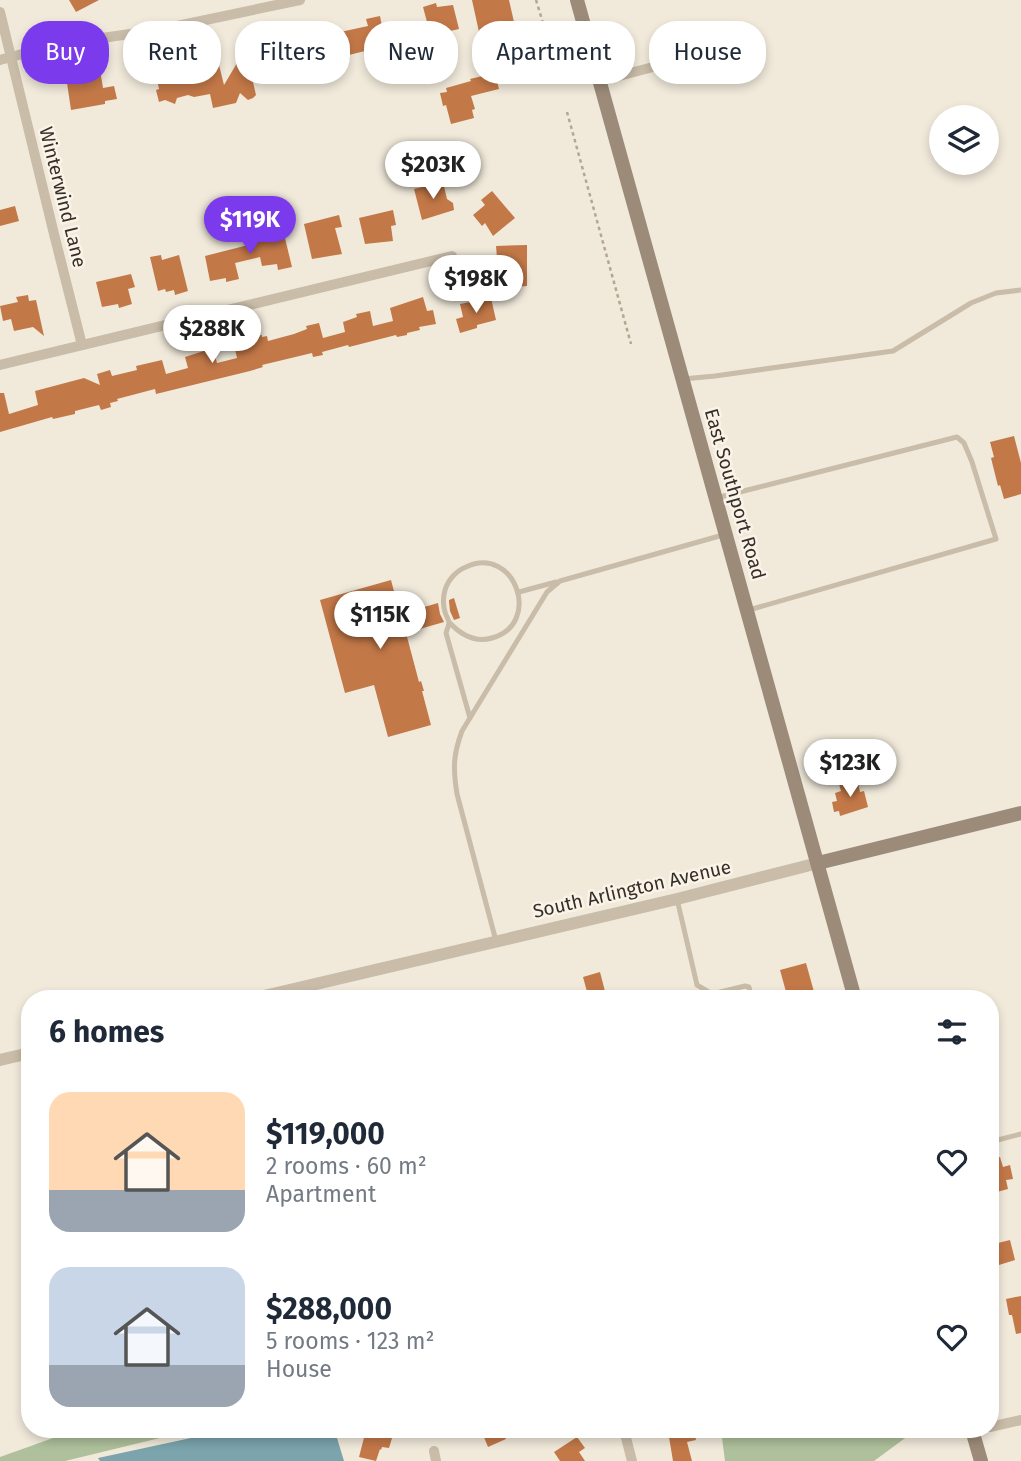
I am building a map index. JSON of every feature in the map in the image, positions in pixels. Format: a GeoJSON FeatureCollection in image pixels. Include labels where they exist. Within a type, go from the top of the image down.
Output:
{"type":"FeatureCollection","features":[{"type":"Feature","properties":{"kind":"main road","name":"East Southport Road"},"geometry":{"type":"LineString","coordinates":[[578,0],[584,21]]}},
{"type":"Feature","properties":{"kind":"main road","name":"East Southport Road"},"geometry":{"type":"LineString","coordinates":[[601,84],[853,990]]}},
{"type":"Feature","properties":{"kind":"main road","name":"South Arlington Avenue"},"geometry":{"type":"LineString","coordinates":[[818,863],[1021,813]]}},
{"type":"Feature","properties":{"kind":"main road"},"geometry":{"type":"LineString","coordinates":[[977,1438],[981,1461]]}},
{"type":"Feature","properties":{"kind":"street"},"geometry":{"type":"LineString","coordinates":[[6,58],[60,44],[158,30],[300,0]]}},
{"type":"Feature","properties":{"kind":"street","name":"Winterwind Lane"},"geometry":{"type":"LineString","coordinates":[[0,12],[6,58],[82,345]]}},
{"type":"Feature","properties":{"kind":"street"},"geometry":{"type":"LineString","coordinates":[[0,365],[452,256]]}},
{"type":"Feature","properties":{"kind":"street","name":"South Arlington Avenue"},"geometry":{"type":"LineString","coordinates":[[290,990],[818,863]]}},
{"type":"Feature","properties":{"kind":"street"},"geometry":{"type":"LineString","coordinates":[[0,1060],[21,1055]]}},
{"type":"Feature","properties":{"kind":"street"},"geometry":{"type":"LineString","coordinates":[[999,1425],[1021,1420]]}},
{"type":"Feature","properties":{"kind":"street"},"geometry":{"type":"LineString","coordinates":[[626,1438],[632,1461]]}},
{"type":"Feature","properties":{"kind":"lane"},"geometry":{"type":"LineString","coordinates":[[683,379],[893,351],[971,303],[996,293],[1021,290]]}},
{"type":"Feature","properties":{"kind":"lane"},"geometry":{"type":"LineString","coordinates":[[716,498],[957,437],[964,443],[972,462],[996,539],[747,611]]}},
{"type":"Feature","properties":{"kind":"lane"},"geometry":{"type":"LineString","coordinates":[[519,592],[726,534]]}},
{"type":"Feature","properties":{"kind":"lane"},"geometry":{"type":"LineString","coordinates":[[482,563],[494,565],[506,571],[514,581],[520,604],[511,626],[502,634],[479,640],[457,631],[449,622],[443,601],[451,578],[460,570],[482,563]]}},
{"type":"Feature","properties":{"kind":"lane"},"geometry":{"type":"LineString","coordinates":[[496,941],[457,794],[453,769],[455,750],[462,731],[547,592],[559,581]]}},
{"type":"Feature","properties":{"kind":"lane"},"geometry":{"type":"LineString","coordinates":[[449,622],[446,633],[470,718]]}},
{"type":"Feature","properties":{"kind":"lane"},"geometry":{"type":"LineString","coordinates":[[677,899],[697,985],[704,990]]}},
{"type":"Feature","properties":{"kind":"lane"},"geometry":{"type":"LineString","coordinates":[[732,990],[745,986],[750,990]]}},
{"type":"Feature","properties":{"kind":"lane"},"geometry":{"type":"LineString","coordinates":[[999,1140],[1021,1134]]}},
{"type":"Feature","properties":{"kind":"path"},"geometry":{"type":"LineString","coordinates":[[536,0],[542,21]]}},
{"type":"Feature","properties":{"kind":"path"},"geometry":{"type":"LineString","coordinates":[[567,112],[631,344]]}},
{"type":"Feature","properties":{"kind":"green space"},"geometry":{"type":"Polygon","coordinates":[[[53,1438],[160,1438],[65,1461],[0,1461],[0,1457],[53,1438]]]}},
{"type":"Feature","properties":{"kind":"green space"},"geometry":{"type":"Polygon","coordinates":[[[722,1438],[905,1438],[874,1461],[725,1461],[722,1438]]]}},
{"type":"Feature","properties":{"kind":"water"},"geometry":{"type":"Polygon","coordinates":[[[191,1438],[337,1438],[344,1461],[100,1461],[98,1458],[191,1438]]]}},
{"type":"Feature","properties":{"kind":"building"},"geometry":{"type":"Polygon","coordinates":[[[69,0],[99,0],[76,12],[69,0]]]}},
{"type":"Feature","properties":{"kind":"building"},"geometry":{"type":"Polygon","coordinates":[[[472,0],[509,0],[514,21],[477,21],[472,0]]]}},
{"type":"Feature","properties":{"kind":"building"},"geometry":{"type":"Polygon","coordinates":[[[436,3],[437,7],[453,5],[457,21],[427,21],[423,7],[436,3]]]}},
{"type":"Feature","properties":{"kind":"building"},"geometry":{"type":"Polygon","coordinates":[[[380,16],[381,21],[367,21],[366,19],[380,16]]]}},
{"type":"Feature","properties":{"kind":"building"},"geometry":{"type":"Polygon","coordinates":[[[364,27],[364,51],[350,55],[350,30],[364,27]]]}},
{"type":"Feature","properties":{"kind":"building"},"geometry":{"type":"Polygon","coordinates":[[[235,66],[235,84],[253,84],[256,95],[248,100],[240,93],[236,103],[213,108],[210,94],[177,98],[175,104],[165,100],[159,102],[156,90],[159,89],[158,84],[221,84],[221,73],[224,85],[235,66]]]}},
{"type":"Feature","properties":{"kind":"building"},"geometry":{"type":"Polygon","coordinates":[[[472,79],[472,84],[498,84],[499,89],[471,96],[475,109],[472,110],[474,118],[451,124],[440,93],[447,92],[446,88],[471,81],[472,79]]]}},
{"type":"Feature","properties":{"kind":"building"},"geometry":{"type":"Polygon","coordinates":[[[67,84],[102,84],[103,88],[114,86],[117,99],[71,110],[67,84]]]}},
{"type":"Feature","properties":{"kind":"building"},"geometry":{"type":"Polygon","coordinates":[[[443,182],[447,199],[453,203],[454,210],[422,220],[414,189],[443,182]]]}},
{"type":"Feature","properties":{"kind":"building"},"geometry":{"type":"Polygon","coordinates":[[[492,191],[515,218],[493,236],[485,223],[482,226],[473,215],[485,205],[481,200],[492,191]]]}},
{"type":"Feature","properties":{"kind":"building"},"geometry":{"type":"Polygon","coordinates":[[[15,206],[19,221],[0,226],[0,210],[15,206]]]}},
{"type":"Feature","properties":{"kind":"building"},"geometry":{"type":"Polygon","coordinates":[[[393,210],[396,225],[391,226],[393,241],[365,244],[359,218],[393,210]]]}},
{"type":"Feature","properties":{"kind":"building"},"geometry":{"type":"Polygon","coordinates":[[[339,215],[342,227],[335,228],[342,254],[312,259],[304,224],[339,215]]]}},
{"type":"Feature","properties":{"kind":"building"},"geometry":{"type":"Polygon","coordinates":[[[264,230],[265,234],[283,230],[292,267],[278,270],[277,264],[262,266],[260,257],[235,263],[239,279],[210,281],[205,256],[256,243],[254,232],[264,230]]]}},
{"type":"Feature","properties":{"kind":"building"},"geometry":{"type":"Polygon","coordinates":[[[527,245],[527,286],[513,287],[513,280],[499,281],[496,246],[527,245]]]}},
{"type":"Feature","properties":{"kind":"building"},"geometry":{"type":"Polygon","coordinates":[[[161,255],[162,260],[179,255],[188,291],[175,295],[174,290],[158,291],[150,257],[161,255]]]}},
{"type":"Feature","properties":{"kind":"building"},"geometry":{"type":"Polygon","coordinates":[[[131,274],[135,287],[128,289],[132,304],[119,308],[118,304],[102,307],[96,282],[131,274]]]}},
{"type":"Feature","properties":{"kind":"building"},"geometry":{"type":"Polygon","coordinates":[[[28,295],[29,301],[36,300],[44,336],[33,327],[14,331],[11,319],[3,321],[0,306],[18,302],[16,297],[28,295]]]}},
{"type":"Feature","properties":{"kind":"building"},"geometry":{"type":"Polygon","coordinates":[[[423,297],[427,311],[433,310],[436,324],[419,327],[420,330],[407,335],[396,335],[349,347],[348,345],[313,357],[312,353],[156,394],[155,389],[117,399],[118,401],[110,403],[111,407],[101,410],[99,405],[75,411],[75,414],[53,419],[52,417],[0,432],[0,393],[4,393],[9,414],[38,405],[35,391],[84,378],[100,385],[97,374],[110,370],[112,376],[137,370],[136,366],[162,360],[166,374],[188,368],[185,357],[213,348],[217,363],[237,358],[234,344],[241,343],[241,340],[262,335],[267,336],[268,341],[319,323],[323,338],[345,332],[343,322],[357,317],[356,314],[370,311],[373,326],[393,321],[390,308],[423,297]]]}},
{"type":"Feature","properties":{"kind":"building"},"geometry":{"type":"Polygon","coordinates":[[[491,298],[496,320],[460,333],[456,319],[463,317],[460,304],[491,298]]]}},
{"type":"Feature","properties":{"kind":"building"},"geometry":{"type":"Polygon","coordinates":[[[1014,436],[1021,463],[1021,494],[1004,499],[991,458],[994,457],[990,442],[1014,436]]]}},
{"type":"Feature","properties":{"kind":"building"},"geometry":{"type":"Polygon","coordinates":[[[391,580],[400,614],[438,603],[444,622],[406,633],[419,682],[421,681],[424,691],[431,725],[388,737],[374,685],[345,693],[320,600],[391,580]]]}},
{"type":"Feature","properties":{"kind":"building"},"geometry":{"type":"Polygon","coordinates":[[[454,598],[460,618],[454,620],[449,600],[454,598]]]}},
{"type":"Feature","properties":{"kind":"building"},"geometry":{"type":"Polygon","coordinates":[[[857,779],[860,792],[864,791],[868,807],[840,816],[839,811],[834,812],[832,802],[837,801],[835,793],[841,791],[839,784],[857,779]]]}},
{"type":"Feature","properties":{"kind":"building"},"geometry":{"type":"Polygon","coordinates":[[[806,963],[814,990],[786,990],[780,970],[806,963]]]}},
{"type":"Feature","properties":{"kind":"building"},"geometry":{"type":"Polygon","coordinates":[[[600,972],[605,990],[587,990],[583,977],[600,972]]]}},
{"type":"Feature","properties":{"kind":"building"},"geometry":{"type":"Polygon","coordinates":[[[999,1157],[1003,1167],[1010,1165],[1013,1179],[1006,1180],[1008,1189],[999,1191],[999,1157]]]}},
{"type":"Feature","properties":{"kind":"building"},"geometry":{"type":"Polygon","coordinates":[[[1010,1240],[1015,1260],[999,1265],[999,1243],[1010,1240]]]}},
{"type":"Feature","properties":{"kind":"building"},"geometry":{"type":"Polygon","coordinates":[[[1021,1296],[1021,1333],[1016,1334],[1006,1299],[1021,1296]]]}},
{"type":"Feature","properties":{"kind":"building"},"geometry":{"type":"Polygon","coordinates":[[[364,1438],[392,1438],[389,1448],[380,1449],[376,1461],[359,1457],[364,1438]]]}},
{"type":"Feature","properties":{"kind":"building"},"geometry":{"type":"Polygon","coordinates":[[[484,1438],[506,1438],[506,1439],[488,1447],[484,1438]]]}},
{"type":"Feature","properties":{"kind":"building"},"geometry":{"type":"Polygon","coordinates":[[[578,1438],[585,1448],[579,1452],[585,1461],[560,1461],[554,1452],[578,1438]]]}},
{"type":"Feature","properties":{"kind":"building"},"geometry":{"type":"Polygon","coordinates":[[[669,1438],[696,1438],[687,1442],[692,1461],[673,1461],[669,1438]]]}}]}
